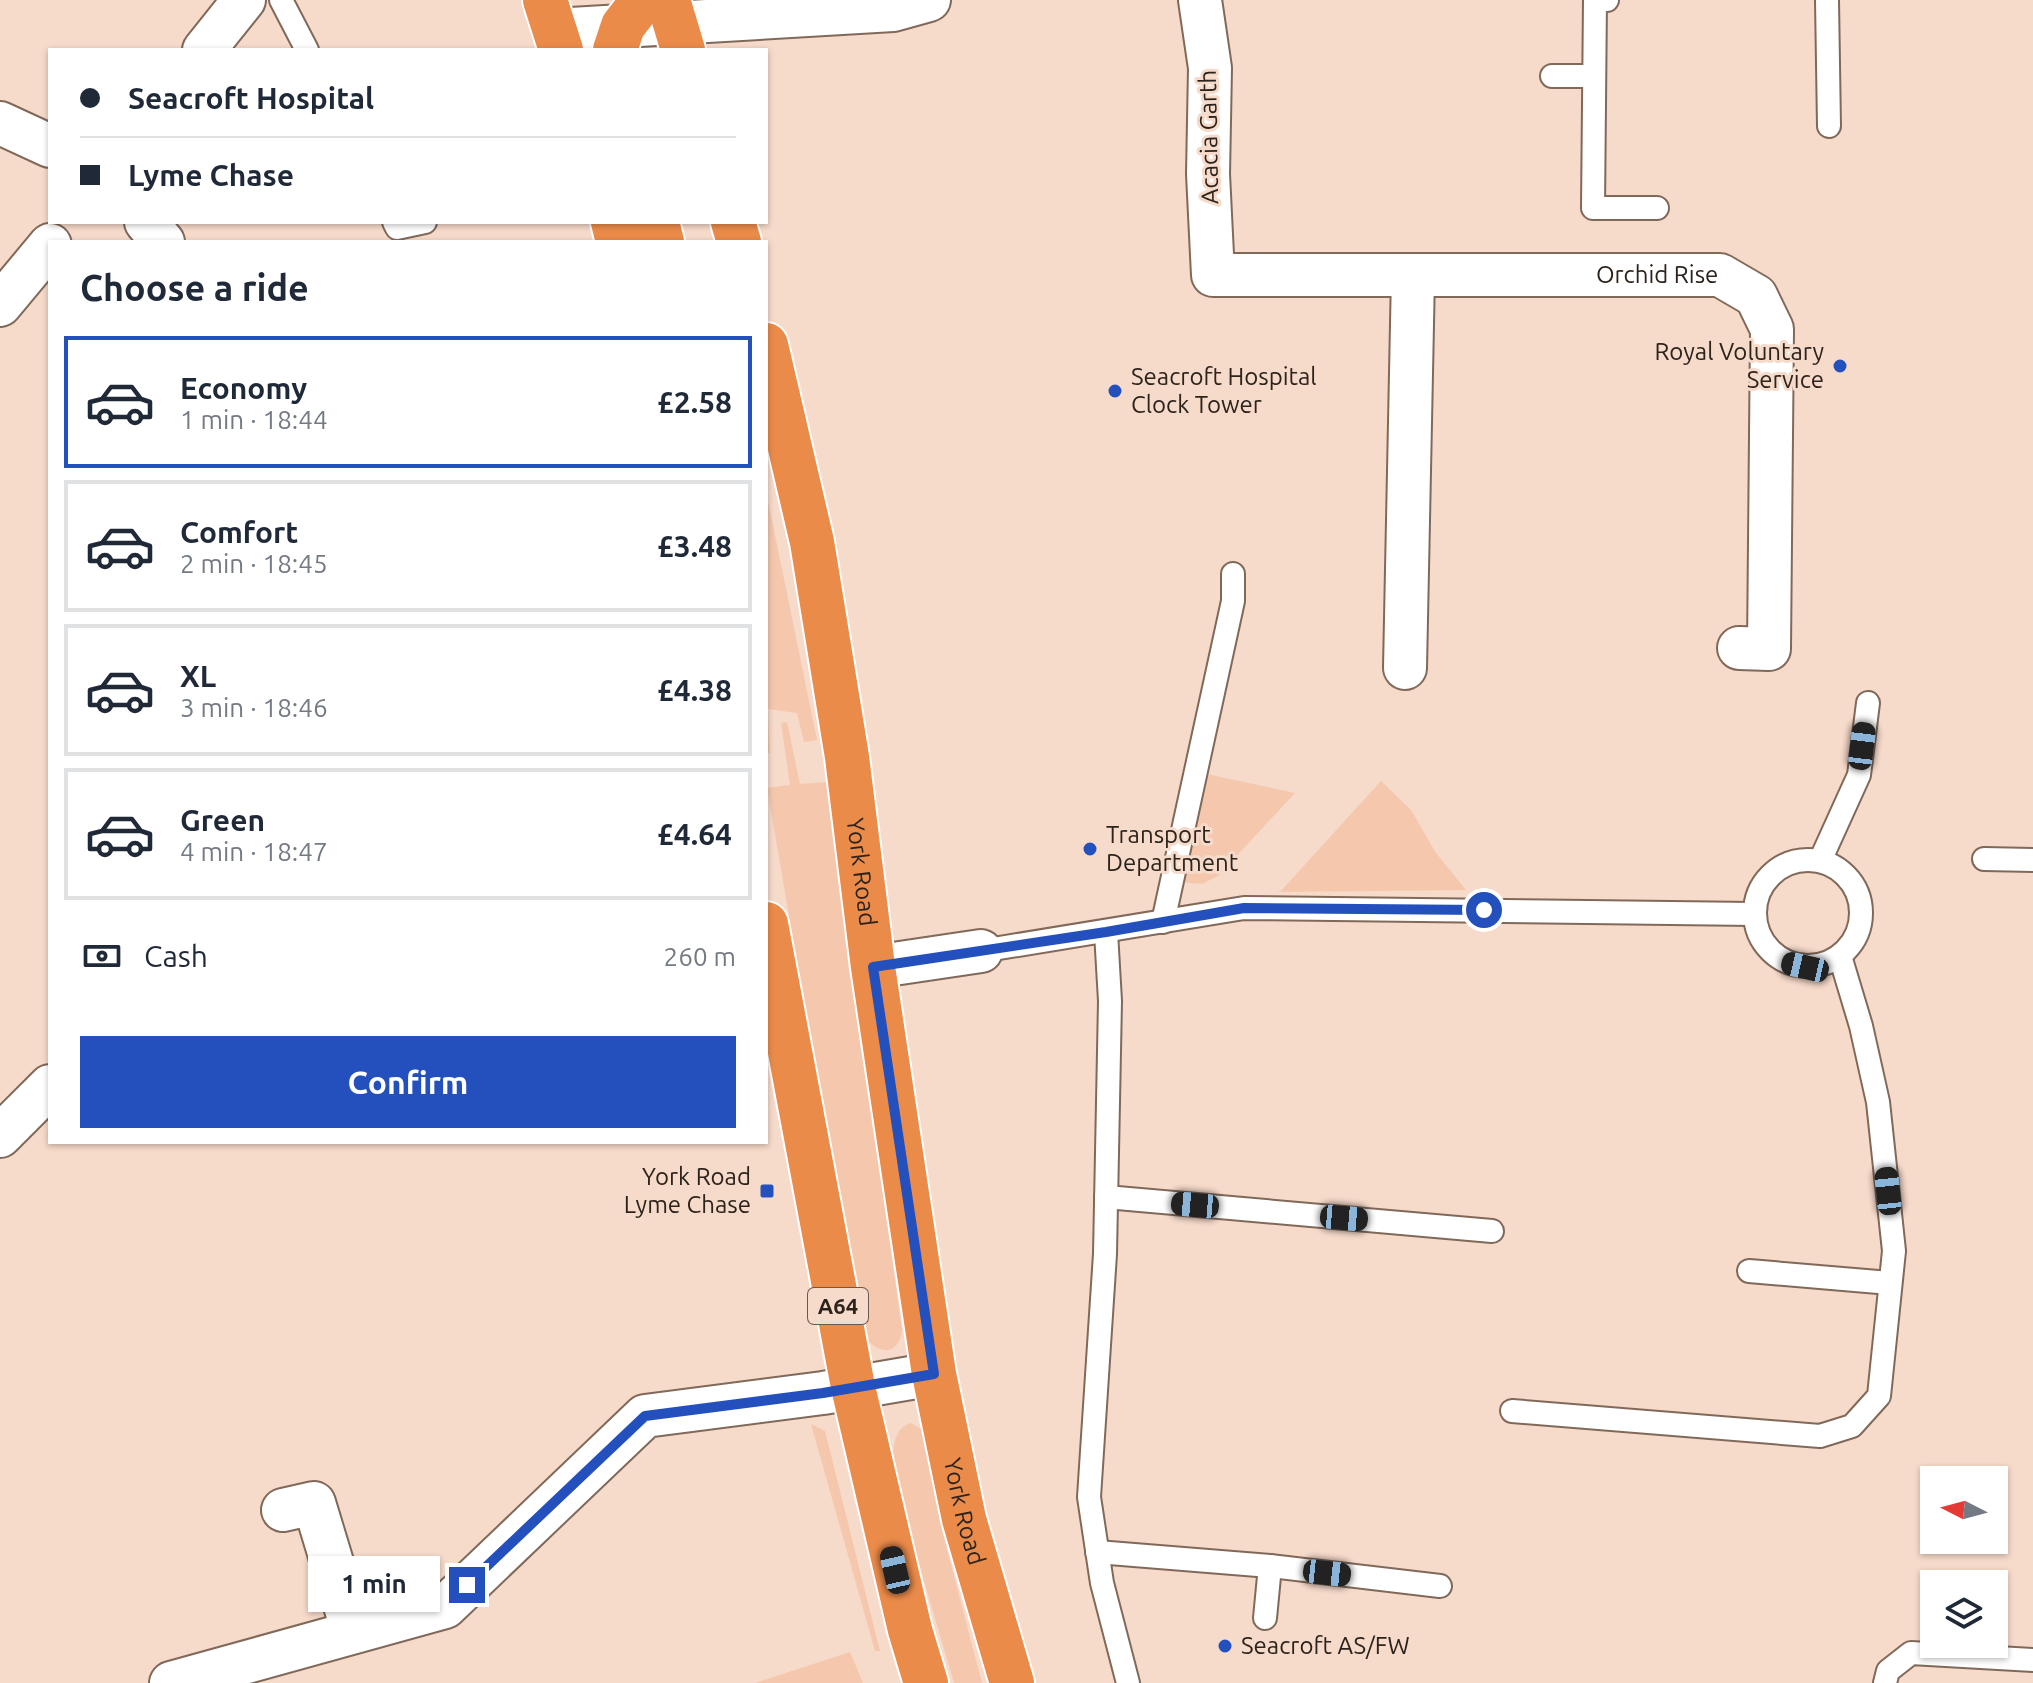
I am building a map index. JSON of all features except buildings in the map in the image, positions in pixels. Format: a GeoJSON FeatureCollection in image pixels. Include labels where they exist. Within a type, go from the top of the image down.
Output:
{"type":"FeatureCollection","features":[{"type":"Feature","properties":{"kind":"highway","name":"York Road"},"geometry":{"type":"LineString","coordinates":[[768,354],[812,542],[849,772],[873,967],[934,1374],[964,1519],[1012,1683]]}},
{"type":"Feature","properties":{"kind":"highway","name":"A64"},"geometry":{"type":"LineString","coordinates":[[768,935],[853,1387],[910,1630],[926,1683]]}},
{"type":"Feature","properties":{"kind":"street"},"geometry":{"type":"LineString","coordinates":[[206,48],[244,0]]}},
{"type":"Feature","properties":{"kind":"street"},"geometry":{"type":"LineString","coordinates":[[553,27],[651,25],[893,10],[929,0]]}},
{"type":"Feature","properties":{"kind":"street","name":"Acacia Garth"},"geometry":{"type":"LineString","coordinates":[[1200,0],[1210,68],[1208,174],[1213,275]]}},
{"type":"Feature","properties":{"kind":"street"},"geometry":{"type":"LineString","coordinates":[[0,123],[48,145]]}},
{"type":"Feature","properties":{"kind":"street"},"geometry":{"type":"LineString","coordinates":[[54,240],[68,224]]}},
{"type":"Feature","properties":{"kind":"street"},"geometry":{"type":"LineString","coordinates":[[148,224],[161,240]]}},
{"type":"Feature","properties":{"kind":"street"},"geometry":{"type":"LineString","coordinates":[[0,305],[48,248]]}},
{"type":"Feature","properties":{"kind":"street","name":"Orchid Rise"},"geometry":{"type":"LineString","coordinates":[[1213,275],[1720,275],[1756,296],[1772,329],[1769,649],[1739,648]]}},
{"type":"Feature","properties":{"kind":"street"},"geometry":{"type":"LineString","coordinates":[[1405,668],[1413,275]]}},
{"type":"Feature","properties":{"kind":"street"},"geometry":{"type":"LineString","coordinates":[[873,967],[981,951]]}},
{"type":"Feature","properties":{"kind":"street"},"geometry":{"type":"LineString","coordinates":[[0,1136],[48,1088]]}},
{"type":"Feature","properties":{"kind":"street"},"geometry":{"type":"LineString","coordinates":[[171,1683],[445,1607],[645,1416],[934,1374]]}},
{"type":"Feature","properties":{"kind":"street"},"geometry":{"type":"LineString","coordinates":[[283,1510],[314,1503],[353,1632]]}},
{"type":"Feature","properties":{"kind":"lane"},"geometry":{"type":"LineString","coordinates":[[281,0],[306,48]]}},
{"type":"Feature","properties":{"kind":"lane"},"geometry":{"type":"LineString","coordinates":[[1607,0],[1595,0],[1593,208],[1657,208]]}},
{"type":"Feature","properties":{"kind":"lane"},"geometry":{"type":"LineString","coordinates":[[1827,0],[1829,126]]}},
{"type":"Feature","properties":{"kind":"lane"},"geometry":{"type":"LineString","coordinates":[[1552,76],[1594,76]]}},
{"type":"Feature","properties":{"kind":"lane"},"geometry":{"type":"LineString","coordinates":[[395,224],[397,228],[416,224]]}},
{"type":"Feature","properties":{"kind":"lane"},"geometry":{"type":"LineString","coordinates":[[1163,922],[1233,601],[1233,574]]}},
{"type":"Feature","properties":{"kind":"lane"},"geometry":{"type":"LineString","coordinates":[[1820,861],[1859,775],[1868,703]]}},
{"type":"Feature","properties":{"kind":"lane"},"geometry":{"type":"LineString","coordinates":[[1984,859],[2033,860]]}},
{"type":"Feature","properties":{"kind":"lane"},"geometry":{"type":"LineString","coordinates":[[1802,860],[1820,861],[1850,879],[1862,911],[1852,944],[1840,956],[1824,964],[1805,967],[1787,963],[1770,951],[1759,935],[1754,914],[1758,894],[1768,877],[1784,865],[1802,860]]}},
{"type":"Feature","properties":{"kind":"lane"},"geometry":{"type":"LineString","coordinates":[[981,951],[1244,908],[1754,914]]}},
{"type":"Feature","properties":{"kind":"lane"},"geometry":{"type":"LineString","coordinates":[[1106,932],[1110,1001],[1105,1254],[1089,1497],[1102,1583],[1128,1683]]}},
{"type":"Feature","properties":{"kind":"lane"},"geometry":{"type":"LineString","coordinates":[[1512,1411],[1820,1436],[1852,1426],[1879,1396],[1894,1251],[1878,1102],[1861,1026],[1840,956]]}},
{"type":"Feature","properties":{"kind":"lane"},"geometry":{"type":"LineString","coordinates":[[1106,1197],[1492,1231]]}},
{"type":"Feature","properties":{"kind":"lane"},"geometry":{"type":"LineString","coordinates":[[1749,1271],[1890,1283]]}},
{"type":"Feature","properties":{"kind":"lane"},"geometry":{"type":"LineString","coordinates":[[1097,1552],[1270,1566],[1440,1586]]}},
{"type":"Feature","properties":{"kind":"lane"},"geometry":{"type":"LineString","coordinates":[[1265,1618],[1270,1566]]}},
{"type":"Feature","properties":{"kind":"lane"},"geometry":{"type":"LineString","coordinates":[[1885,1683],[1888,1671],[1911,1653],[2033,1660]]}},
{"type":"Feature","properties":{"kind":"shaded area"},"geometry":{"type":"Polygon","coordinates":[[[768,501],[817,740],[804,742],[797,713],[768,709],[768,501]]]}},
{"type":"Feature","properties":{"kind":"shaded area"},"geometry":{"type":"Polygon","coordinates":[[[768,709],[770,753],[768,753],[768,709]]]}},
{"type":"Feature","properties":{"kind":"shaded area"},"geometry":{"type":"Polygon","coordinates":[[[787,722],[800,784],[827,782],[902,1330],[895,1347],[890,1350],[877,1348],[870,1343],[860,1328],[768,794],[768,788],[790,785],[781,723],[787,722]]]}},
{"type":"Feature","properties":{"kind":"shaded area"},"geometry":{"type":"Polygon","coordinates":[[[1207,774],[1295,793],[1218,876],[1202,884],[1187,883],[1180,877],[1207,774]]]}},
{"type":"Feature","properties":{"kind":"shaded area"},"geometry":{"type":"Polygon","coordinates":[[[1381,781],[1411,810],[1436,853],[1466,890],[1280,892],[1381,781]]]}},
{"type":"Feature","properties":{"kind":"shaded area"},"geometry":{"type":"Polygon","coordinates":[[[911,1423],[921,1429],[943,1534],[982,1683],[954,1683],[894,1479],[896,1439],[904,1426],[911,1423]]]}},
{"type":"Feature","properties":{"kind":"shaded area"},"geometry":{"type":"Polygon","coordinates":[[[811,1424],[825,1431],[880,1651],[875,1651],[811,1424]]]}},
{"type":"Feature","properties":{"kind":"shaded area"},"geometry":{"type":"Polygon","coordinates":[[[850,1652],[863,1683],[755,1683],[850,1652]]]}},
{"type":"Feature","properties":{"kind":"place","name":"Royal Voluntary Service"},"geometry":{"type":"Point","coordinates":[1840,366]}},
{"type":"Feature","properties":{"kind":"place","name":"Seacroft Hospital Clock Tower"},"geometry":{"type":"Point","coordinates":[1115,391]}},
{"type":"Feature","properties":{"kind":"place","name":"Transport Department"},"geometry":{"type":"Point","coordinates":[1090,849]}},
{"type":"Feature","properties":{"kind":"place","name":"York Road Lyme Chase"},"geometry":{"type":"Point","coordinates":[767,1191]}},
{"type":"Feature","properties":{"kind":"place","name":"Seacroft AS/FW"},"geometry":{"type":"Point","coordinates":[1225,1646]}},
{"type":"Feature","properties":{"kind":"route"},"geometry":{"type":"LineString","coordinates":[[467,1585],[645,1416],[823,1393],[934,1374],[873,967],[1244,908],[1484,910]]}}]}
